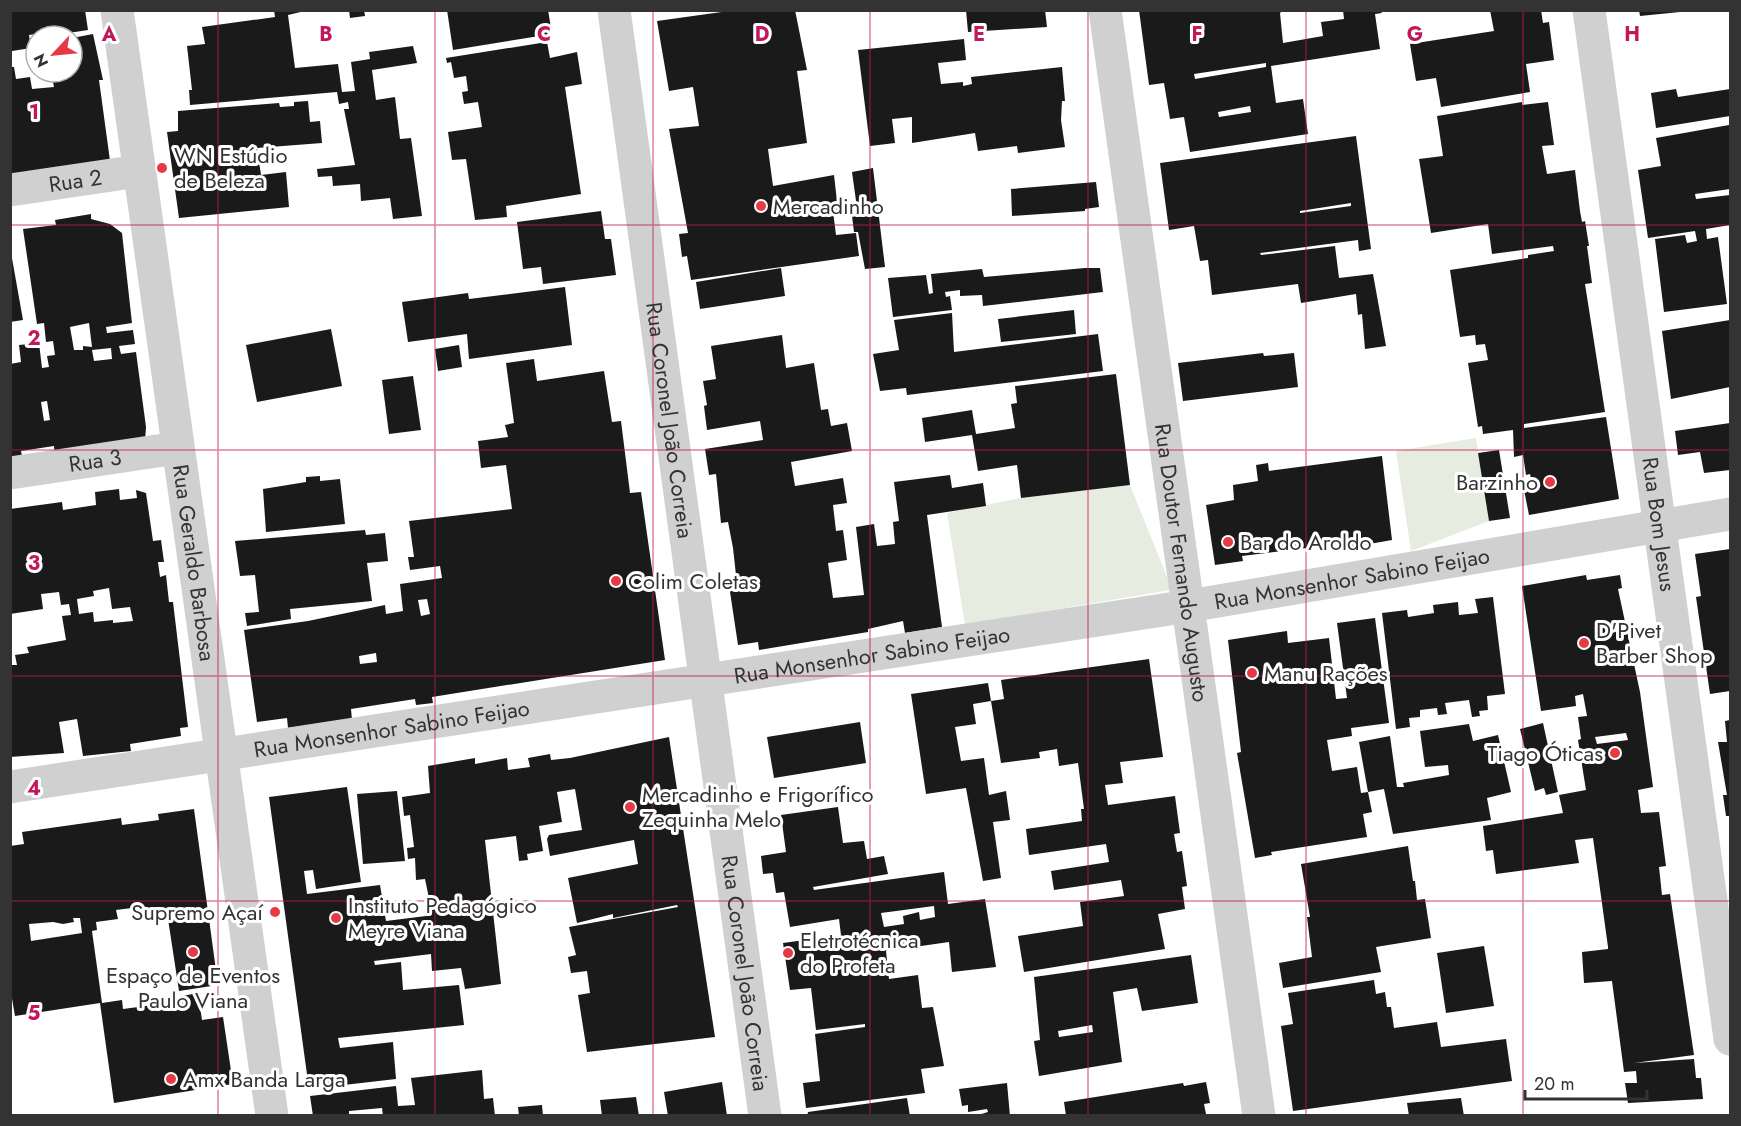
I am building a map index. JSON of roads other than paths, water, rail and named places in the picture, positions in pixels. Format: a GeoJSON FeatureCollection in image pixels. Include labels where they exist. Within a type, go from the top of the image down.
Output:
{"type":"FeatureCollection","features":[{"type":"Feature","properties":{"kind":"street","name":"Rua Geraldo Barbosa"},"geometry":{"type":"LineString","coordinates":[[117,10],[272,1116]]}},
{"type":"Feature","properties":{"kind":"street","name":"Rua Coronel João Correia"},"geometry":{"type":"LineString","coordinates":[[614,10],[765,1116]]}},
{"type":"Feature","properties":{"kind":"street","name":"Rua Doutor Fernando Augusto"},"geometry":{"type":"LineString","coordinates":[[1105,10],[1258,1116]]}},
{"type":"Feature","properties":{"kind":"street","name":"Rua Bom Jesus"},"geometry":{"type":"LineString","coordinates":[[1589,10],[1731,1039]]}},
{"type":"Feature","properties":{"kind":"street","name":"Rua 2"},"geometry":{"type":"LineString","coordinates":[[10,190],[139,171]]}},
{"type":"Feature","properties":{"kind":"street","name":"Rua 3"},"geometry":{"type":"LineString","coordinates":[[10,472],[177,448]]}},
{"type":"Feature","properties":{"kind":"street","name":"Rua Monsenhor Sabino Feijao"},"geometry":{"type":"LineString","coordinates":[[10,787],[1189,606],[1731,514]]}},
{"type":"Feature","properties":{"kind":"place","name":"WN Estúdio de Beleza"},"geometry":{"type":"Point","coordinates":[162,168]}},
{"type":"Feature","properties":{"kind":"place","name":"Mercadinho"},"geometry":{"type":"Point","coordinates":[761,206]}},
{"type":"Feature","properties":{"kind":"place","name":"Barzinho"},"geometry":{"type":"Point","coordinates":[1550,482]}},
{"type":"Feature","properties":{"kind":"place","name":"Bar do Aroldo"},"geometry":{"type":"Point","coordinates":[1228,542]}},
{"type":"Feature","properties":{"kind":"place","name":"Colim Coletas"},"geometry":{"type":"Point","coordinates":[616,581]}},
{"type":"Feature","properties":{"kind":"place","name":"D'Pivet Barber Shop"},"geometry":{"type":"Point","coordinates":[1584,643]}},
{"type":"Feature","properties":{"kind":"place","name":"Manu Rações"},"geometry":{"type":"Point","coordinates":[1252,673]}},
{"type":"Feature","properties":{"kind":"place","name":"Tiago Óticas"},"geometry":{"type":"Point","coordinates":[1615,753]}},
{"type":"Feature","properties":{"kind":"place","name":"Mercadinho e Frigorífico Zequinha Melo"},"geometry":{"type":"Point","coordinates":[630,807]}},
{"type":"Feature","properties":{"kind":"place","name":"Supremo Açaí"},"geometry":{"type":"Point","coordinates":[275,912]}},
{"type":"Feature","properties":{"kind":"place","name":"Instituto Pedagógico Meyre Viana"},"geometry":{"type":"Point","coordinates":[336,918]}},
{"type":"Feature","properties":{"kind":"place","name":"Espaço de Eventos Paulo Viana"},"geometry":{"type":"Point","coordinates":[193,952]}},
{"type":"Feature","properties":{"kind":"place","name":"Eletrotécnica do Profeta"},"geometry":{"type":"Point","coordinates":[788,953]}},
{"type":"Feature","properties":{"kind":"place","name":"Amx Banda Larga"},"geometry":{"type":"Point","coordinates":[171,1079]}}]}
